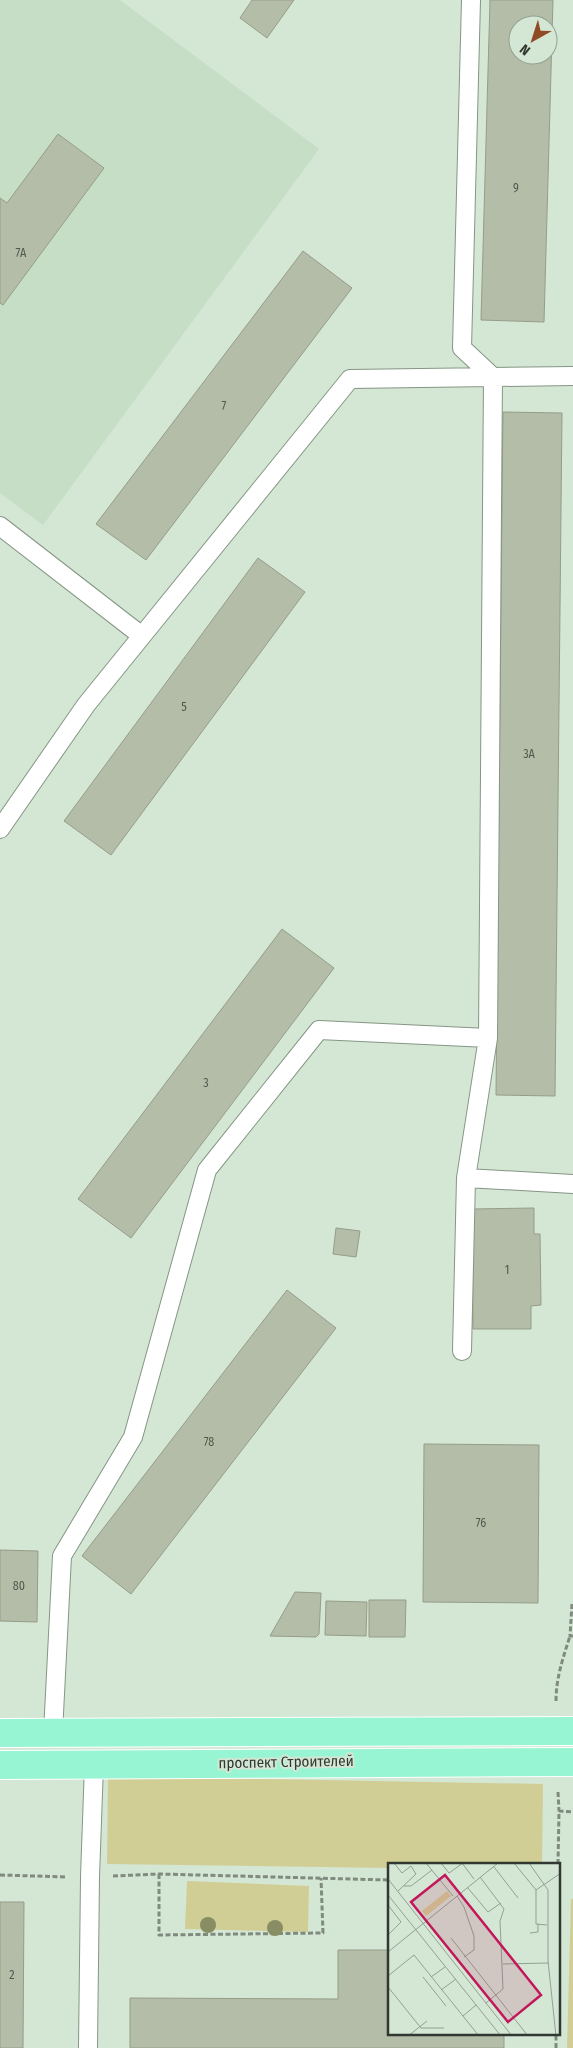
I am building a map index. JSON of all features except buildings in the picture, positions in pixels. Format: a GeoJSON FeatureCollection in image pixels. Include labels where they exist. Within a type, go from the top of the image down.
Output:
{"type":"FeatureCollection","features":[{"type":"Feature","properties":{"kind":"main road","name":"проспект Строителей"},"geometry":{"type":"LineString","coordinates":[[0,1733],[573,1731]]}},
{"type":"Feature","properties":{"kind":"main road","name":"проспект Строителей"},"geometry":{"type":"LineString","coordinates":[[0,1765],[573,1762]]}},
{"type":"Feature","properties":{"kind":"lane"},"geometry":{"type":"LineString","coordinates":[[462,1351],[466,1178],[488,1038],[493,377],[462,348],[471,0]]}},
{"type":"Feature","properties":{"kind":"lane"},"geometry":{"type":"LineString","coordinates":[[0,829],[86,705],[350,379],[573,376]]}},
{"type":"Feature","properties":{"kind":"lane"},"geometry":{"type":"LineString","coordinates":[[0,526],[142,636]]}},
{"type":"Feature","properties":{"kind":"lane"},"geometry":{"type":"LineString","coordinates":[[53,1733],[62,1556],[133,1437],[207,1170],[319,1030],[488,1038]]}},
{"type":"Feature","properties":{"kind":"lane"},"geometry":{"type":"LineString","coordinates":[[466,1178],[573,1184]]}},
{"type":"Feature","properties":{"kind":"lane"},"geometry":{"type":"LineString","coordinates":[[88,2048],[90,1877],[94,1764]]}},
{"type":"Feature","properties":{"kind":"path"},"geometry":{"type":"LineString","coordinates":[[572,1604],[570,1636],[573,1636]]}},
{"type":"Feature","properties":{"kind":"path"},"geometry":{"type":"LineString","coordinates":[[558,1863],[559,1811],[573,1812]]}},
{"type":"Feature","properties":{"kind":"path"},"geometry":{"type":"LineString","coordinates":[[159,1874],[159,1934],[323,1933],[321,1878]]}},
{"type":"Feature","properties":{"kind":"path"},"geometry":{"type":"LineString","coordinates":[[0,1875],[90,1877],[159,1874],[388,1880]]}},
{"type":"Feature","properties":{"kind":"shaded area"},"geometry":{"type":"Polygon","coordinates":[[[0,0],[120,0],[319,149],[43,525],[0,493],[0,0]]]}},
{"type":"Feature","properties":{"kind":"shaded area"},"geometry":{"type":"Polygon","coordinates":[[[108,1776],[543,1784],[542,1863],[388,1863],[388,1868],[107,1864],[108,1776]]]}},
{"type":"Feature","properties":{"kind":"shaded area"},"geometry":{"type":"Polygon","coordinates":[[[187,1881],[309,1886],[308,1932],[185,1929],[187,1881]]]}},
{"type":"Feature","properties":{"kind":"shaded area"},"geometry":{"type":"Polygon","coordinates":[[[571,1899],[573,1899],[573,2048],[567,2048],[571,1899]]]}}]}
